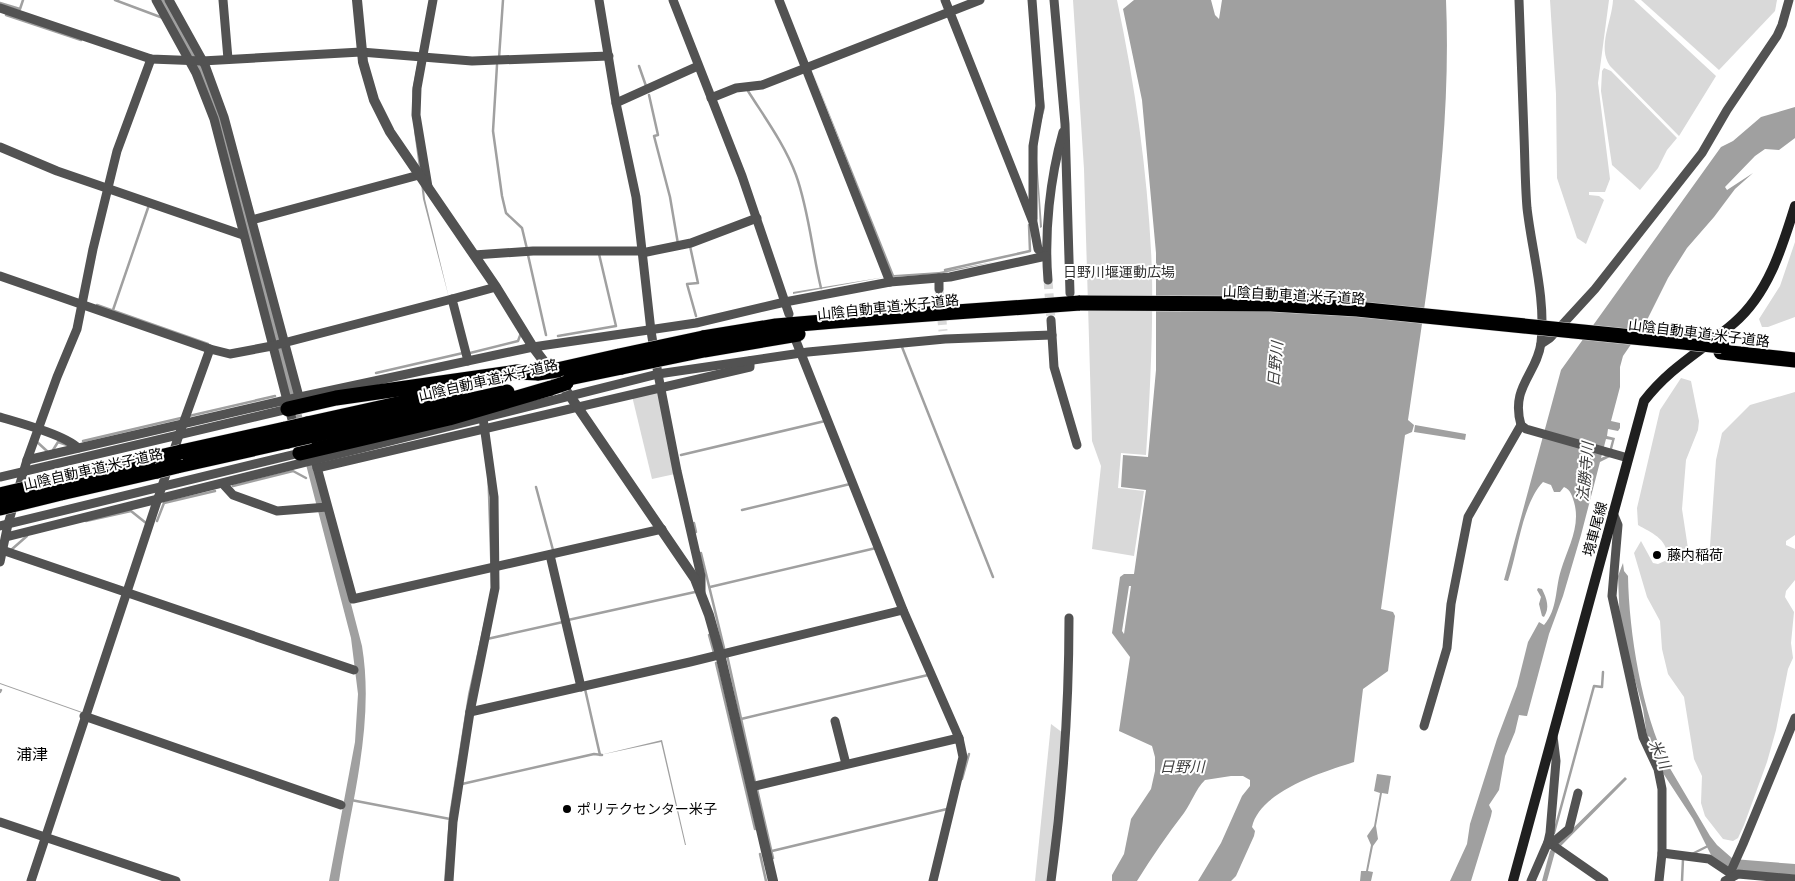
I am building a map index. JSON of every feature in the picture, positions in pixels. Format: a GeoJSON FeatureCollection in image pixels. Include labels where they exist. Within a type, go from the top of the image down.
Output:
{"type":"FeatureCollection","features":[{"type":"Feature","properties":{"kind":"highway","name":"山陰自動車道;米子道路"},"geometry":{"type":"LineString","coordinates":[[0,495],[60,487],[308,430],[562,389],[616,364],[703,344],[1010,311],[1077,301],[1357,313],[1795,355]]}},
{"type":"Feature","properties":{"kind":"highway","name":"山陰自動車道;米子道路"},"geometry":{"type":"LineString","coordinates":[[1721,349],[1795,360]]}},
{"type":"Feature","properties":{"kind":"highway"},"geometry":{"type":"LineString","coordinates":[[287,404],[517,372],[562,389]]}},
{"type":"Feature","properties":{"kind":"highway"},"geometry":{"type":"LineString","coordinates":[[309,461],[449,418],[562,389]]}},
{"type":"Feature","properties":{"kind":"highway","name":"山陰自動車道;米子道路"},"geometry":{"type":"LineString","coordinates":[[0,508],[60,487]]}},
{"type":"Feature","properties":{"kind":"main road","name":"境車尾線"},"geometry":{"type":"LineString","coordinates":[[1513,881],[1552,733],[1579,644],[1613,513],[1623,456],[1644,401],[1659,381],[1680,362],[1736,322],[1755,301],[1771,274],[1795,206]]}},
{"type":"Feature","properties":{"kind":"street"},"geometry":{"type":"LineString","coordinates":[[156,0],[196,61],[214,120],[243,235],[279,344],[299,395]]}},
{"type":"Feature","properties":{"kind":"street"},"geometry":{"type":"LineString","coordinates":[[168,0],[224,117],[252,220],[279,344],[287,404],[327,507],[353,599],[493,569],[662,529]]}},
{"type":"Feature","properties":{"kind":"street"},"geometry":{"type":"LineString","coordinates":[[224,0],[228,59]]}},
{"type":"Feature","properties":{"kind":"street"},"geometry":{"type":"LineString","coordinates":[[357,0],[361,52],[368,79],[382,118],[496,287],[533,347],[687,565],[701,592],[720,654],[773,881]]}},
{"type":"Feature","properties":{"kind":"street"},"geometry":{"type":"LineString","coordinates":[[423,181],[416,115],[417,88],[433,0]]}},
{"type":"Feature","properties":{"kind":"street"},"geometry":{"type":"LineString","coordinates":[[599,0],[616,103],[636,197],[651,331],[658,374],[677,472],[701,576],[701,592]]}},
{"type":"Feature","properties":{"kind":"street"},"geometry":{"type":"LineString","coordinates":[[674,0],[698,66],[714,97],[789,314]]}},
{"type":"Feature","properties":{"kind":"street"},"geometry":{"type":"LineString","coordinates":[[779,0],[890,282]]}},
{"type":"Feature","properties":{"kind":"street"},"geometry":{"type":"LineString","coordinates":[[945,0],[1033,222]]}},
{"type":"Feature","properties":{"kind":"street"},"geometry":{"type":"LineString","coordinates":[[714,97],[736,88],[762,86],[980,0]]}},
{"type":"Feature","properties":{"kind":"street"},"geometry":{"type":"LineString","coordinates":[[1032,0],[1040,106],[1032,146],[1033,222],[1038,249],[1046,256]]}},
{"type":"Feature","properties":{"kind":"street"},"geometry":{"type":"LineString","coordinates":[[1054,0],[1065,124],[1077,301]]}},
{"type":"Feature","properties":{"kind":"street"},"geometry":{"type":"LineString","coordinates":[[1519,0],[1527,207],[1540,289],[1541,344],[1521,394],[1518,409],[1524,427]]}},
{"type":"Feature","properties":{"kind":"street"},"geometry":{"type":"LineString","coordinates":[[1541,344],[1562,325],[1595,289],[1702,153],[1727,110],[1777,36],[1789,0]]}},
{"type":"Feature","properties":{"kind":"street"},"geometry":{"type":"LineString","coordinates":[[0,9],[151,59],[196,61],[361,52],[472,61],[609,56]]}},
{"type":"Feature","properties":{"kind":"street"},"geometry":{"type":"LineString","coordinates":[[0,562],[6,536],[4,525],[57,377],[77,330],[117,151],[151,59]]}},
{"type":"Feature","properties":{"kind":"street"},"geometry":{"type":"LineString","coordinates":[[616,103],[698,66]]}},
{"type":"Feature","properties":{"kind":"street"},"geometry":{"type":"LineString","coordinates":[[1048,280],[1046,256],[1052,189],[1059,146],[1065,124]]}},
{"type":"Feature","properties":{"kind":"street"},"geometry":{"type":"LineString","coordinates":[[0,147],[108,188],[243,235]]}},
{"type":"Feature","properties":{"kind":"street"},"geometry":{"type":"LineString","coordinates":[[252,220],[423,181]]}},
{"type":"Feature","properties":{"kind":"street"},"geometry":{"type":"LineString","coordinates":[[474,255],[533,252],[642,252],[691,243],[757,218]]}},
{"type":"Feature","properties":{"kind":"street"},"geometry":{"type":"LineString","coordinates":[[0,477],[179,435],[287,404],[299,395],[468,362],[533,347],[651,331],[890,282],[939,278],[1046,256]]}},
{"type":"Feature","properties":{"kind":"street"},"geometry":{"type":"LineString","coordinates":[[0,276],[210,349],[230,354],[279,344],[496,287]]}},
{"type":"Feature","properties":{"kind":"street"},"geometry":{"type":"LineString","coordinates":[[939,278],[939,289]]}},
{"type":"Feature","properties":{"kind":"street"},"geometry":{"type":"LineString","coordinates":[[452,299],[468,362]]}},
{"type":"Feature","properties":{"kind":"street"},"geometry":{"type":"LineString","coordinates":[[1051,320],[1054,367],[1076,445]]}},
{"type":"Feature","properties":{"kind":"street"},"geometry":{"type":"LineString","coordinates":[[4,525],[162,488],[309,461],[484,425],[562,389],[804,352],[944,335],[1052,334]]}},
{"type":"Feature","properties":{"kind":"street"},"geometry":{"type":"LineString","coordinates":[[796,341],[804,352],[903,610],[959,738],[963,757],[933,881]]}},
{"type":"Feature","properties":{"kind":"street"},"geometry":{"type":"LineString","coordinates":[[31,881],[182,424],[210,349]]}},
{"type":"Feature","properties":{"kind":"street"},"geometry":{"type":"LineString","coordinates":[[484,425],[562,389],[661,388],[750,367],[750,360]]}},
{"type":"Feature","properties":{"kind":"street"},"geometry":{"type":"LineString","coordinates":[[27,460],[182,424],[287,404]]}},
{"type":"Feature","properties":{"kind":"street"},"geometry":{"type":"LineString","coordinates":[[0,417],[39,429],[73,443],[78,448]]}},
{"type":"Feature","properties":{"kind":"street"},"geometry":{"type":"LineString","coordinates":[[449,881],[453,822],[470,712],[494,594],[494,496],[484,425]]}},
{"type":"Feature","properties":{"kind":"street"},"geometry":{"type":"LineString","coordinates":[[1524,427],[1623,456]]}},
{"type":"Feature","properties":{"kind":"street"},"geometry":{"type":"LineString","coordinates":[[1424,726],[1448,648],[1451,604],[1468,517],[1524,427]]}},
{"type":"Feature","properties":{"kind":"street"},"geometry":{"type":"LineString","coordinates":[[6,536],[223,484],[309,461]]}},
{"type":"Feature","properties":{"kind":"street"},"geometry":{"type":"LineString","coordinates":[[223,484],[233,495],[277,511],[327,507]]}},
{"type":"Feature","properties":{"kind":"street"},"geometry":{"type":"LineString","coordinates":[[1613,513],[1618,525],[1612,596],[1643,737],[1658,769],[1661,782],[1662,853],[1659,881]]}},
{"type":"Feature","properties":{"kind":"street"},"geometry":{"type":"LineString","coordinates":[[2,550],[354,670]]}},
{"type":"Feature","properties":{"kind":"street"},"geometry":{"type":"LineString","coordinates":[[550,555],[581,687]]}},
{"type":"Feature","properties":{"kind":"street"},"geometry":{"type":"LineString","coordinates":[[470,712],[903,610]]}},
{"type":"Feature","properties":{"kind":"street"},"geometry":{"type":"LineString","coordinates":[[1051,881],[1061,810],[1066,736],[1070,618]]}},
{"type":"Feature","properties":{"kind":"street"},"geometry":{"type":"LineString","coordinates":[[84,716],[341,805]]}},
{"type":"Feature","properties":{"kind":"street"},"geometry":{"type":"LineString","coordinates":[[1729,875],[1795,718]]}},
{"type":"Feature","properties":{"kind":"street"},"geometry":{"type":"LineString","coordinates":[[835,721],[846,764]]}},
{"type":"Feature","properties":{"kind":"street"},"geometry":{"type":"LineString","coordinates":[[1552,733],[1556,761],[1553,846]]}},
{"type":"Feature","properties":{"kind":"street"},"geometry":{"type":"LineString","coordinates":[[751,787],[959,738]]}},
{"type":"Feature","properties":{"kind":"street"},"geometry":{"type":"LineString","coordinates":[[1531,881],[1553,846],[1569,829],[1578,793]]}},
{"type":"Feature","properties":{"kind":"street"},"geometry":{"type":"LineString","coordinates":[[0,822],[165,879],[176,881]]}},
{"type":"Feature","properties":{"kind":"street"},"geometry":{"type":"LineString","coordinates":[[1553,846],[1604,881]]}},
{"type":"Feature","properties":{"kind":"street"},"geometry":{"type":"LineString","coordinates":[[1662,853],[1709,859],[1729,875],[1750,874],[1795,879]]}},
{"type":"Feature","properties":{"kind":"green space","name":"日野川堰運動広場"},"geometry":{"type":"Polygon","coordinates":[[[1073,0],[1117,0],[1136,102],[1145,171],[1152,274],[1151,364],[1146,455],[1121,453],[1118,488],[1144,491],[1134,556],[1092,549],[1101,466],[1092,441],[1084,169],[1073,0]]]}},
{"type":"Feature","properties":{"kind":"green space"},"geometry":{"type":"Polygon","coordinates":[[[1550,0],[1609,0],[1598,83],[1610,179],[1605,192],[1589,192],[1589,195],[1599,196],[1604,200],[1586,244],[1577,238],[1557,178],[1556,94],[1550,0]]]}},
{"type":"Feature","properties":{"kind":"green space"},"geometry":{"type":"Polygon","coordinates":[[[1613,0],[1634,0],[1716,76],[1679,136],[1610,66],[1606,59],[1605,42],[1613,0]]]}},
{"type":"Feature","properties":{"kind":"green space"},"geometry":{"type":"Polygon","coordinates":[[[1641,0],[1777,0],[1775,11],[1719,70],[1641,0]]]}},
{"type":"Feature","properties":{"kind":"green space"},"geometry":{"type":"Polygon","coordinates":[[[1604,68],[1611,71],[1677,138],[1667,150],[1658,168],[1640,190],[1612,165],[1601,91],[1602,71],[1604,68]]]}},
{"type":"Feature","properties":{"kind":"green space"},"geometry":{"type":"Polygon","coordinates":[[[1795,242],[1795,317],[1768,327],[1762,327],[1759,319],[1780,286],[1795,242]]]}},
{"type":"Feature","properties":{"kind":"green space"},"geometry":{"type":"Polygon","coordinates":[[[1681,378],[1691,381],[1699,421],[1698,430],[1686,460],[1682,509],[1689,555],[1693,561],[1702,565],[1707,561],[1710,546],[1716,460],[1722,433],[1750,405],[1795,392],[1795,535],[1786,541],[1786,545],[1795,549],[1795,580],[1786,591],[1785,597],[1794,612],[1791,643],[1793,658],[1788,669],[1776,730],[1767,762],[1744,825],[1738,838],[1733,841],[1723,839],[1705,816],[1701,803],[1702,776],[1694,759],[1684,697],[1668,674],[1662,649],[1660,621],[1647,597],[1634,553],[1641,541],[1653,563],[1658,564],[1667,560],[1666,547],[1663,542],[1654,534],[1638,525],[1637,508],[1660,410],[1681,378]]]}},
{"type":"Feature","properties":{"kind":"green space"},"geometry":{"type":"Polygon","coordinates":[[[658,390],[675,474],[652,479],[632,396],[658,390]]]}},
{"type":"Feature","properties":{"kind":"green space"},"geometry":{"type":"Polygon","coordinates":[[[1051,724],[1063,733],[1049,881],[1035,881],[1051,724]]]}},
{"type":"Feature","properties":{"kind":"water"},"geometry":{"type":"Polygon","coordinates":[[[158,0],[167,0],[209,77],[289,366],[362,646],[366,705],[364,734],[339,881],[329,881],[355,742],[358,694],[351,638],[220,133],[158,0]]]}},
{"type":"Feature","properties":{"kind":"water"},"geometry":{"type":"Polygon","coordinates":[[[1035,0],[1045,108],[1038,134],[1037,159],[1042,227],[1040,228],[1036,158],[1035,0]]]}},
{"type":"Feature","properties":{"kind":"water","name":"日野川"},"geometry":{"type":"Polygon","coordinates":[[[1134,0],[1211,0],[1215,15],[1219,19],[1222,0],[1446,0],[1445,106],[1437,211],[1408,420],[1414,425],[1412,432],[1405,435],[1381,609],[1393,612],[1395,616],[1388,671],[1363,689],[1354,762],[1310,777],[1280,793],[1267,803],[1257,814],[1252,827],[1255,831],[1254,836],[1236,876],[1231,881],[1198,881],[1221,843],[1242,796],[1250,786],[1250,780],[1243,776],[1205,780],[1137,881],[1112,881],[1112,875],[1124,854],[1131,819],[1151,789],[1155,771],[1155,757],[1152,746],[1119,731],[1130,657],[1112,633],[1120,577],[1124,574],[1134,574],[1146,490],[1121,487],[1123,455],[1148,457],[1156,370],[1156,253],[1142,100],[1123,9],[1134,0]],[[1129,586],[1122,631],[1124,634],[1131,586],[1129,586]]]}},
{"type":"Feature","properties":{"kind":"water"},"geometry":{"type":"Polygon","coordinates":[[[426,19],[414,91],[425,199],[449,298],[423,199],[414,131],[412,91],[426,19]]]}},
{"type":"Feature","properties":{"kind":"water"},"geometry":{"type":"Polygon","coordinates":[[[812,70],[894,275],[939,272],[994,262],[939,274],[892,277],[812,70]]]}},
{"type":"Feature","properties":{"kind":"water","name":"法勝寺川"},"geometry":{"type":"Polygon","coordinates":[[[1795,107],[1795,138],[1779,150],[1765,149],[1755,156],[1725,187],[1727,190],[1753,173],[1735,189],[1687,248],[1668,278],[1645,324],[1623,356],[1620,367],[1620,387],[1611,421],[1620,423],[1620,428],[1618,431],[1608,429],[1607,436],[1615,438],[1610,457],[1600,462],[1581,535],[1563,596],[1549,634],[1527,716],[1519,715],[1515,732],[1505,756],[1499,790],[1489,805],[1492,811],[1491,816],[1471,881],[1450,881],[1467,844],[1470,824],[1497,739],[1517,686],[1528,642],[1539,622],[1544,625],[1552,612],[1559,577],[1575,528],[1576,511],[1570,491],[1564,487],[1560,492],[1554,492],[1551,485],[1543,482],[1536,491],[1525,515],[1512,569],[1508,581],[1504,580],[1561,370],[1721,147],[1733,141],[1761,117],[1795,107]],[[1606,439],[1601,458],[1608,455],[1612,440],[1606,439]]]}},
{"type":"Feature","properties":{"kind":"water"},"geometry":{"type":"Polygon","coordinates":[[[885,277],[793,294],[793,292],[885,277]]]}},
{"type":"Feature","properties":{"kind":"water"},"geometry":{"type":"Polygon","coordinates":[[[1415,425],[1466,434],[1465,440],[1414,432],[1415,425]]]}},
{"type":"Feature","properties":{"kind":"water"},"geometry":{"type":"Polygon","coordinates":[[[488,466],[493,578],[446,881],[444,881],[449,815],[468,694],[491,590],[488,466]]]}},
{"type":"Feature","properties":{"kind":"water","name":"米川"},"geometry":{"type":"Polygon","coordinates":[[[1623,563],[1624,571],[1628,576],[1634,647],[1644,698],[1659,745],[1668,765],[1710,836],[1733,859],[1795,864],[1795,875],[1736,871],[1713,859],[1693,819],[1659,767],[1652,751],[1654,749],[1650,737],[1647,736],[1643,709],[1620,626],[1618,576],[1623,563]]]}},
{"type":"Feature","properties":{"kind":"water"},"geometry":{"type":"Polygon","coordinates":[[[1538,588],[1542,589],[1546,600],[1547,610],[1544,617],[1542,616],[1539,604],[1541,597],[1537,590],[1538,588]]]}},
{"type":"Feature","properties":{"kind":"water"},"geometry":{"type":"Polygon","coordinates":[[[0,684],[82,712],[82,713],[0,684]]]}},
{"type":"Feature","properties":{"kind":"water"},"geometry":{"type":"Polygon","coordinates":[[[662,740],[686,845],[661,742],[600,755],[662,740]]]}},
{"type":"Feature","properties":{"kind":"water"},"geometry":{"type":"Polygon","coordinates":[[[1377,774],[1391,776],[1388,794],[1382,793],[1376,826],[1378,839],[1373,846],[1368,871],[1373,872],[1371,881],[1360,881],[1361,871],[1366,871],[1371,845],[1367,836],[1374,826],[1380,793],[1374,791],[1377,774]]]}},
{"type":"Feature","properties":{"kind":"water"},"geometry":{"type":"Polygon","coordinates":[[[1625,777],[1627,779],[1555,852],[1547,881],[1542,881],[1550,851],[1625,777]]]}},
{"type":"Feature","properties":{"kind":"waterway"},"geometry":{"type":"LineString","coordinates":[[0,3],[20,9],[23,0]]}},
{"type":"Feature","properties":{"kind":"waterway"},"geometry":{"type":"LineString","coordinates":[[115,0],[163,18]]}},
{"type":"Feature","properties":{"kind":"waterway"},"geometry":{"type":"LineString","coordinates":[[499,58],[503,0]]}},
{"type":"Feature","properties":{"kind":"waterway"},"geometry":{"type":"LineString","coordinates":[[6,15],[81,40]]}},
{"type":"Feature","properties":{"kind":"waterway"},"geometry":{"type":"LineString","coordinates":[[497,65],[493,131],[502,196],[506,213],[522,228],[527,249]]}},
{"type":"Feature","properties":{"kind":"waterway"},"geometry":{"type":"LineString","coordinates":[[639,66],[646,86]]}},
{"type":"Feature","properties":{"kind":"waterway"},"geometry":{"type":"LineString","coordinates":[[748,91],[780,142],[796,175],[804,203],[821,288]]}},
{"type":"Feature","properties":{"kind":"waterway"},"geometry":{"type":"LineString","coordinates":[[649,95],[658,135],[654,136],[670,197],[678,244]]}},
{"type":"Feature","properties":{"kind":"waterway"},"geometry":{"type":"LineString","coordinates":[[113,310],[149,205]]}},
{"type":"Feature","properties":{"kind":"waterway"},"geometry":{"type":"LineString","coordinates":[[945,270],[1030,251],[1029,225]]}},
{"type":"Feature","properties":{"kind":"waterway"},"geometry":{"type":"LineString","coordinates":[[690,246],[698,283],[687,284],[696,316]]}},
{"type":"Feature","properties":{"kind":"waterway"},"geometry":{"type":"LineString","coordinates":[[558,336],[616,326],[599,254]]}},
{"type":"Feature","properties":{"kind":"waterway"},"geometry":{"type":"LineString","coordinates":[[528,255],[546,335]]}},
{"type":"Feature","properties":{"kind":"waterway"},"geometry":{"type":"LineString","coordinates":[[97,305],[208,344]]}},
{"type":"Feature","properties":{"kind":"waterway"},"geometry":{"type":"LineString","coordinates":[[470,353],[518,341],[521,333]]}},
{"type":"Feature","properties":{"kind":"waterway"},"geometry":{"type":"LineString","coordinates":[[902,347],[993,577]]}},
{"type":"Feature","properties":{"kind":"waterway"},"geometry":{"type":"LineString","coordinates":[[376,373],[463,353]]}},
{"type":"Feature","properties":{"kind":"waterway"},"geometry":{"type":"LineString","coordinates":[[189,416],[275,396]]}},
{"type":"Feature","properties":{"kind":"waterway"},"geometry":{"type":"LineString","coordinates":[[83,441],[181,418]]}},
{"type":"Feature","properties":{"kind":"waterway"},"geometry":{"type":"LineString","coordinates":[[681,455],[825,421]]}},
{"type":"Feature","properties":{"kind":"waterway"},"geometry":{"type":"LineString","coordinates":[[36,441],[48,452]]}},
{"type":"Feature","properties":{"kind":"waterway"},"geometry":{"type":"LineString","coordinates":[[53,450],[58,442],[67,445]]}},
{"type":"Feature","properties":{"kind":"waterway"},"geometry":{"type":"LineString","coordinates":[[233,486],[293,471],[306,478]]}},
{"type":"Feature","properties":{"kind":"waterway"},"geometry":{"type":"LineString","coordinates":[[742,510],[850,484]]}},
{"type":"Feature","properties":{"kind":"waterway"},"geometry":{"type":"LineString","coordinates":[[536,487],[553,550]]}},
{"type":"Feature","properties":{"kind":"waterway"},"geometry":{"type":"LineString","coordinates":[[157,521],[164,503],[215,491]]}},
{"type":"Feature","properties":{"kind":"waterway"},"geometry":{"type":"LineString","coordinates":[[86,521],[131,511],[146,523]]}},
{"type":"Feature","properties":{"kind":"waterway"},"geometry":{"type":"LineString","coordinates":[[694,523],[696,532]]}},
{"type":"Feature","properties":{"kind":"waterway"},"geometry":{"type":"LineString","coordinates":[[11,550],[27,536]]}},
{"type":"Feature","properties":{"kind":"waterway"},"geometry":{"type":"LineString","coordinates":[[710,587],[876,548]]}},
{"type":"Feature","properties":{"kind":"waterway"},"geometry":{"type":"LineString","coordinates":[[701,553],[724,648]]}},
{"type":"Feature","properties":{"kind":"waterway"},"geometry":{"type":"LineString","coordinates":[[568,620],[695,592]]}},
{"type":"Feature","properties":{"kind":"waterway"},"geometry":{"type":"LineString","coordinates":[[487,639],[563,622]]}},
{"type":"Feature","properties":{"kind":"waterway"},"geometry":{"type":"LineString","coordinates":[[709,635],[714,653]]}},
{"type":"Feature","properties":{"kind":"waterway"},"geometry":{"type":"LineString","coordinates":[[727,655],[755,782]]}},
{"type":"Feature","properties":{"kind":"waterway"},"geometry":{"type":"LineString","coordinates":[[716,663],[755,829]]}},
{"type":"Feature","properties":{"kind":"waterway"},"geometry":{"type":"LineString","coordinates":[[1554,833],[1594,686],[1602,687],[1603,672]]}},
{"type":"Feature","properties":{"kind":"waterway"},"geometry":{"type":"LineString","coordinates":[[741,719],[928,675]]}},
{"type":"Feature","properties":{"kind":"waterway"},"geometry":{"type":"LineString","coordinates":[[585,689],[600,755]]}},
{"type":"Feature","properties":{"kind":"waterway"},"geometry":{"type":"LineString","coordinates":[[462,784],[594,754],[602,755]]}},
{"type":"Feature","properties":{"kind":"waterway"},"geometry":{"type":"LineString","coordinates":[[962,779],[969,754]]}},
{"type":"Feature","properties":{"kind":"waterway"},"geometry":{"type":"LineString","coordinates":[[757,789],[773,858]]}},
{"type":"Feature","properties":{"kind":"waterway"},"geometry":{"type":"LineString","coordinates":[[351,800],[450,819]]}},
{"type":"Feature","properties":{"kind":"waterway"},"geometry":{"type":"LineString","coordinates":[[772,851],[947,809]]}},
{"type":"Feature","properties":{"kind":"waterway"},"geometry":{"type":"LineString","coordinates":[[1692,854],[1708,846]]}},
{"type":"Feature","properties":{"kind":"waterway"},"geometry":{"type":"LineString","coordinates":[[760,854],[766,881]]}},
{"type":"Feature","properties":{"kind":"waterway"},"geometry":{"type":"LineString","coordinates":[[1682,881],[1683,859]]}},
{"type":"Feature","properties":{"kind":"tunnel"},"geometry":{"type":"LineString","coordinates":[[1048,280],[1051,320]]}},
{"type":"Feature","properties":{"kind":"tunnel"},"geometry":{"type":"LineString","coordinates":[[939,289],[943,331]]}},
{"type":"Feature","properties":{"kind":"place","name":"藤内稲荷"},"geometry":{"type":"Point","coordinates":[1657,555]}},
{"type":"Feature","properties":{"kind":"place","name":"ポリテクセンター米子"},"geometry":{"type":"Point","coordinates":[567,809]}},
{"type":"Feature","properties":{"kind":"district","name":"浦津"},"geometry":{"type":"Point","coordinates":[32,754]}}]}
